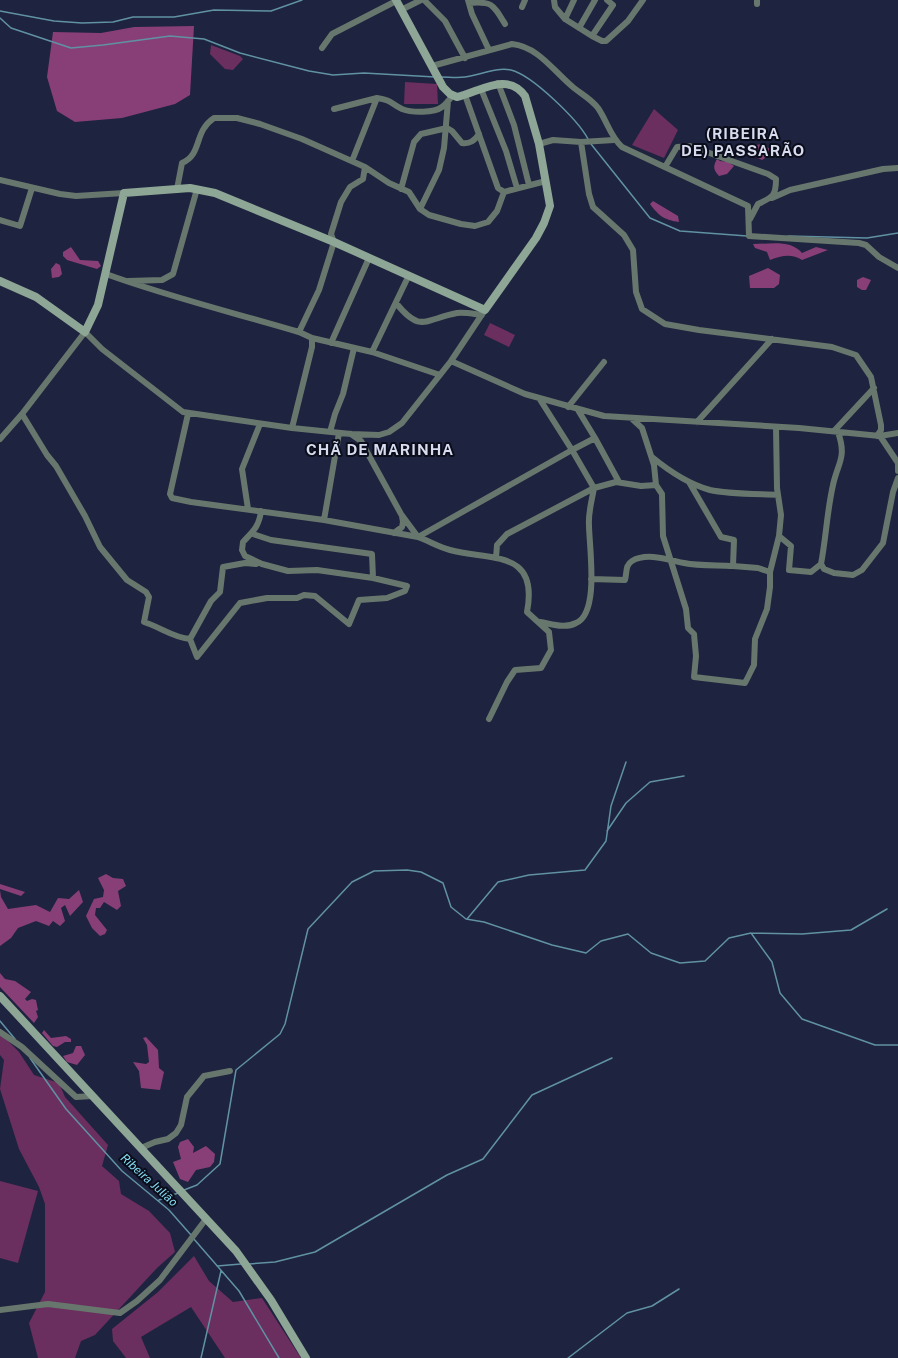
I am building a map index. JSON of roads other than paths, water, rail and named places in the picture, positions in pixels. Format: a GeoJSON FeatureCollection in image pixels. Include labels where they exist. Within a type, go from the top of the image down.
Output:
{"type":"FeatureCollection","features":[{"type":"Feature","properties":{"kind":"street"},"geometry":{"type":"LineString","coordinates":[[401,10],[421,0]]}},
{"type":"Feature","properties":{"kind":"street"},"geometry":{"type":"LineString","coordinates":[[424,0],[445,22],[465,58]]}},
{"type":"Feature","properties":{"kind":"street"},"geometry":{"type":"LineString","coordinates":[[522,7],[526,0]]}},
{"type":"Feature","properties":{"kind":"street"},"geometry":{"type":"LineString","coordinates":[[554,0],[555,7],[564,19],[602,41],[606,41],[628,21],[643,0]]}},
{"type":"Feature","properties":{"kind":"street"},"geometry":{"type":"LineString","coordinates":[[564,19],[574,0]]}},
{"type":"Feature","properties":{"kind":"street"},"geometry":{"type":"LineString","coordinates":[[579,28],[595,0]]}},
{"type":"Feature","properties":{"kind":"street"},"geometry":{"type":"LineString","coordinates":[[592,36],[615,2],[607,0]]}},
{"type":"Feature","properties":{"kind":"street"},"geometry":{"type":"LineString","coordinates":[[322,48],[332,34],[396,1],[450,98],[447,128],[439,170],[420,209]]}},
{"type":"Feature","properties":{"kind":"street"},"geometry":{"type":"LineString","coordinates":[[489,50],[468,2],[484,2],[491,4],[505,24]]}},
{"type":"Feature","properties":{"kind":"street"},"geometry":{"type":"LineString","coordinates":[[433,67],[512,44],[523,45],[534,51],[574,89],[589,98],[599,110],[614,140],[622,147],[748,206],[749,236],[755,238],[866,245],[879,257],[898,268]]}},
{"type":"Feature","properties":{"kind":"street"},"geometry":{"type":"LineString","coordinates":[[0,281],[36,297],[85,332],[102,349],[179,410],[188,414],[292,428],[351,434],[379,435],[395,428],[402,423],[451,361],[544,223],[550,206],[546,181],[525,96],[515,86],[506,83],[498,84],[465,95],[450,98],[438,110],[412,111],[402,109],[393,102],[377,98],[334,109]]}},
{"type":"Feature","properties":{"kind":"street"},"geometry":{"type":"LineString","coordinates":[[498,84],[514,125],[529,185]]}},
{"type":"Feature","properties":{"kind":"street"},"geometry":{"type":"LineString","coordinates":[[481,89],[506,151],[517,188]]}},
{"type":"Feature","properties":{"kind":"street"},"geometry":{"type":"LineString","coordinates":[[465,95],[498,188],[504,192]]}},
{"type":"Feature","properties":{"kind":"street"},"geometry":{"type":"LineString","coordinates":[[352,161],[377,98]]}},
{"type":"Feature","properties":{"kind":"street"},"geometry":{"type":"LineString","coordinates":[[177,189],[182,163],[191,159],[194,155],[202,130],[214,118],[236,118],[260,124],[302,139],[365,167],[389,183],[409,192],[420,209],[429,215],[474,226],[488,222],[497,211],[504,192]]}},
{"type":"Feature","properties":{"kind":"street"},"geometry":{"type":"LineString","coordinates":[[401,189],[414,142],[421,134],[447,128],[452,131],[462,143],[468,144],[475,140],[479,134]]}},
{"type":"Feature","properties":{"kind":"street"},"geometry":{"type":"LineString","coordinates":[[538,144],[553,140],[581,142],[614,140]]}},
{"type":"Feature","properties":{"kind":"street"},"geometry":{"type":"LineString","coordinates":[[581,142],[589,194],[593,207],[624,235],[633,250],[636,292],[642,309],[654,319],[665,324],[832,347],[856,355],[871,377],[881,425],[879,436]]}},
{"type":"Feature","properties":{"kind":"street"},"geometry":{"type":"LineString","coordinates":[[666,167],[677,147],[690,146],[768,174],[776,179],[776,191],[770,198]]}},
{"type":"Feature","properties":{"kind":"street"},"geometry":{"type":"LineString","coordinates":[[299,332],[319,290],[334,242],[331,234],[341,202],[350,187],[363,179],[365,167]]}},
{"type":"Feature","properties":{"kind":"street"},"geometry":{"type":"LineString","coordinates":[[749,226],[751,217],[758,204],[790,190],[883,169],[898,168]]}},
{"type":"Feature","properties":{"kind":"street"},"geometry":{"type":"LineString","coordinates":[[0,188],[1,180],[32,188],[76,196],[177,189],[197,189],[215,193],[409,275],[484,313]]}},
{"type":"Feature","properties":{"kind":"street"},"geometry":{"type":"LineString","coordinates":[[504,192],[546,181]]}},
{"type":"Feature","properties":{"kind":"street"},"geometry":{"type":"LineString","coordinates":[[0,220],[20,226],[32,188]]}},
{"type":"Feature","properties":{"kind":"street"},"geometry":{"type":"LineString","coordinates":[[125,281],[162,280],[173,274],[197,189]]}},
{"type":"Feature","properties":{"kind":"street"},"geometry":{"type":"LineString","coordinates":[[0,440],[22,414],[85,332],[98,305],[124,193]]}},
{"type":"Feature","properties":{"kind":"street"},"geometry":{"type":"LineString","coordinates":[[332,343],[369,258]]}},
{"type":"Feature","properties":{"kind":"street"},"geometry":{"type":"LineString","coordinates":[[106,274],[125,281],[299,332],[312,338],[372,352],[440,375]]}},
{"type":"Feature","properties":{"kind":"street"},"geometry":{"type":"LineString","coordinates":[[372,352],[409,275]]}},
{"type":"Feature","properties":{"kind":"street"},"geometry":{"type":"LineString","coordinates":[[396,303],[407,316],[416,322],[432,321],[458,312],[484,313]]}},
{"type":"Feature","properties":{"kind":"street"},"geometry":{"type":"LineString","coordinates":[[292,428],[312,347],[312,338]]}},
{"type":"Feature","properties":{"kind":"street"},"geometry":{"type":"LineString","coordinates":[[697,422],[772,339]]}},
{"type":"Feature","properties":{"kind":"street"},"geometry":{"type":"LineString","coordinates":[[330,432],[343,394],[354,348]]}},
{"type":"Feature","properties":{"kind":"street"},"geometry":{"type":"LineString","coordinates":[[451,361],[524,394],[604,416],[776,427],[879,436],[898,433]]}},
{"type":"Feature","properties":{"kind":"street"},"geometry":{"type":"LineString","coordinates":[[568,407],[604,362]]}},
{"type":"Feature","properties":{"kind":"street"},"geometry":{"type":"LineString","coordinates":[[836,432],[874,388]]}},
{"type":"Feature","properties":{"kind":"street"},"geometry":{"type":"LineString","coordinates":[[539,398],[594,488],[589,523],[592,556],[591,579],[586,615],[578,623],[566,626],[540,622]]}},
{"type":"Feature","properties":{"kind":"street"},"geometry":{"type":"LineString","coordinates":[[578,410],[619,482]]}},
{"type":"Feature","properties":{"kind":"street"},"geometry":{"type":"LineString","coordinates":[[22,414],[47,455],[56,466],[85,516],[100,547],[127,580],[146,592],[149,597],[144,622],[158,626],[180,638],[190,639]]}},
{"type":"Feature","properties":{"kind":"street"},"geometry":{"type":"LineString","coordinates":[[188,414],[170,494],[172,498],[191,502],[324,520],[418,537],[450,550],[506,559],[526,576],[530,595],[527,612],[540,622],[549,632],[551,650],[541,668],[515,670],[489,719]]}},
{"type":"Feature","properties":{"kind":"street"},"geometry":{"type":"LineString","coordinates":[[631,418],[642,428],[652,457],[656,485],[662,494],[663,536],[686,609],[688,628],[694,634],[696,656],[694,678],[745,683],[754,665],[755,638],[767,609],[770,587],[770,572],[779,536],[781,515],[778,495],[776,427]]}},
{"type":"Feature","properties":{"kind":"street"},"geometry":{"type":"LineString","coordinates":[[248,509],[242,469],[260,424]]}},
{"type":"Feature","properties":{"kind":"street"},"geometry":{"type":"LineString","coordinates":[[881,425],[890,435]]}},
{"type":"Feature","properties":{"kind":"street"},"geometry":{"type":"LineString","coordinates":[[836,432],[843,446],[841,463],[833,484],[821,564],[824,569],[834,573],[853,575],[862,570],[883,543],[893,492],[898,478]]}},
{"type":"Feature","properties":{"kind":"street"},"geometry":{"type":"LineString","coordinates":[[324,520],[338,433]]}},
{"type":"Feature","properties":{"kind":"street"},"geometry":{"type":"LineString","coordinates":[[351,434],[361,441],[367,450],[401,514],[418,537]]}},
{"type":"Feature","properties":{"kind":"street"},"geometry":{"type":"LineString","coordinates":[[879,436],[898,463],[898,471]]}},
{"type":"Feature","properties":{"kind":"street"},"geometry":{"type":"LineString","coordinates":[[418,537],[595,438]]}},
{"type":"Feature","properties":{"kind":"street"},"geometry":{"type":"LineString","coordinates":[[652,457],[664,467],[689,482],[712,490],[778,495]]}},
{"type":"Feature","properties":{"kind":"street"},"geometry":{"type":"LineString","coordinates":[[496,558],[497,545],[507,534],[594,488],[619,482],[642,486],[656,485]]}},
{"type":"Feature","properties":{"kind":"street"},"geometry":{"type":"LineString","coordinates":[[689,482],[721,537],[734,540],[733,566]]}},
{"type":"Feature","properties":{"kind":"street"},"geometry":{"type":"LineString","coordinates":[[261,511],[260,519],[253,534],[242,542],[242,550],[245,556],[262,564]]}},
{"type":"Feature","properties":{"kind":"street"},"geometry":{"type":"LineString","coordinates":[[394,532],[402,527],[403,522],[401,514]]}},
{"type":"Feature","properties":{"kind":"street"},"geometry":{"type":"LineString","coordinates":[[253,534],[271,540],[372,554],[373,578]]}},
{"type":"Feature","properties":{"kind":"street"},"geometry":{"type":"LineString","coordinates":[[779,536],[791,546],[789,570],[811,572],[821,564]]}},
{"type":"Feature","properties":{"kind":"street"},"geometry":{"type":"LineString","coordinates":[[591,579],[625,580],[627,567],[632,560],[658,557],[669,558],[684,563],[758,568],[770,572]]}},
{"type":"Feature","properties":{"kind":"street"},"geometry":{"type":"LineString","coordinates":[[245,563],[262,564],[288,570],[317,570],[373,578],[407,586],[406,590],[386,598],[359,600],[349,624],[315,596],[304,596],[297,598],[267,598],[240,603],[197,657],[190,639],[211,601],[220,592],[223,567],[245,563]]}},
{"type":"Feature","properties":{"kind":"street"},"geometry":{"type":"LineString","coordinates":[[0,996],[236,1251],[271,1300],[306,1358]]}},
{"type":"Feature","properties":{"kind":"street"},"geometry":{"type":"LineString","coordinates":[[0,1032],[22,1047],[76,1097],[92,1096]]}},
{"type":"Feature","properties":{"kind":"street"},"geometry":{"type":"LineString","coordinates":[[141,1148],[155,1142],[168,1139],[176,1133],[181,1124],[186,1097],[204,1076],[230,1070]]}},
{"type":"Feature","properties":{"kind":"street"},"geometry":{"type":"LineString","coordinates":[[0,1310],[48,1304],[120,1313],[137,1301],[160,1280],[206,1219]]}},
{"type":"Feature","properties":{"kind":"waterway"},"geometry":{"type":"LineString","coordinates":[[0,11],[54,21],[82,23],[113,22],[133,17],[174,17],[214,10],[271,11],[302,0]]}},
{"type":"Feature","properties":{"kind":"waterway"},"geometry":{"type":"LineString","coordinates":[[0,18],[11,28],[71,48],[170,36],[204,39],[240,53],[309,71],[333,75],[364,73],[435,77]]}},
{"type":"Feature","properties":{"kind":"waterway"},"geometry":{"type":"LineString","coordinates":[[441,77],[465,77],[494,70],[511,70],[530,80],[554,99],[575,121],[588,139]]}},
{"type":"Feature","properties":{"kind":"waterway"},"geometry":{"type":"LineString","coordinates":[[591,144],[650,218],[680,231],[747,236]]}},
{"type":"Feature","properties":{"kind":"waterway"},"geometry":{"type":"LineString","coordinates":[[788,236],[867,238],[898,233]]}},
{"type":"Feature","properties":{"kind":"waterway"},"geometry":{"type":"LineString","coordinates":[[467,919],[498,882],[529,875],[585,870],[606,841],[611,806],[626,762]]}},
{"type":"Feature","properties":{"kind":"waterway"},"geometry":{"type":"LineString","coordinates":[[607,831],[626,803],[650,782],[684,776]]}},
{"type":"Feature","properties":{"kind":"waterway"},"geometry":{"type":"LineString","coordinates":[[184,1190],[197,1185],[220,1164],[236,1070],[280,1034],[285,1024],[308,929],[352,882],[374,871],[407,870],[421,872],[443,883],[451,907],[466,919],[484,922],[552,945],[586,953],[601,941],[628,934],[651,953],[680,963],[705,961],[729,938],[751,933],[772,962],[780,993],[802,1019],[875,1045],[898,1045]]}},
{"type":"Feature","properties":{"kind":"waterway"},"geometry":{"type":"LineString","coordinates":[[751,933],[802,934],[851,930],[887,909]]}},
{"type":"Feature","properties":{"kind":"waterway","name":"Ribeira Julião"},"geometry":{"type":"LineString","coordinates":[[0,1021],[15,1039]]}},
{"type":"Feature","properties":{"kind":"waterway","name":"Ribeira Julião"},"geometry":{"type":"LineString","coordinates":[[30,1058],[66,1109],[122,1171],[169,1210],[191,1235]]}},
{"type":"Feature","properties":{"kind":"waterway"},"geometry":{"type":"LineString","coordinates":[[249,1264],[275,1262],[315,1252],[447,1175],[483,1159],[532,1095],[612,1058]]}},
{"type":"Feature","properties":{"kind":"waterway"},"geometry":{"type":"LineString","coordinates":[[159,1200],[178,1193]]}},
{"type":"Feature","properties":{"kind":"waterway","name":"Ribeira Julião"},"geometry":{"type":"LineString","coordinates":[[193,1238],[239,1291],[279,1358]]}},
{"type":"Feature","properties":{"kind":"waterway"},"geometry":{"type":"LineString","coordinates":[[217,1266],[241,1264]]}},
{"type":"Feature","properties":{"kind":"waterway"},"geometry":{"type":"LineString","coordinates":[[201,1358],[221,1271]]}},
{"type":"Feature","properties":{"kind":"waterway"},"geometry":{"type":"LineString","coordinates":[[568,1358],[627,1313],[652,1306],[679,1289]]}},
{"type":"Feature","properties":{"kind":"district","name":"(RIBEIRA DE) PASSARÃO"},"geometry":{"type":"Point","coordinates":[743,142]}},
{"type":"Feature","properties":{"kind":"district","name":"CHÃ DE MARINHA"},"geometry":{"type":"Point","coordinates":[380,449]}}]}
